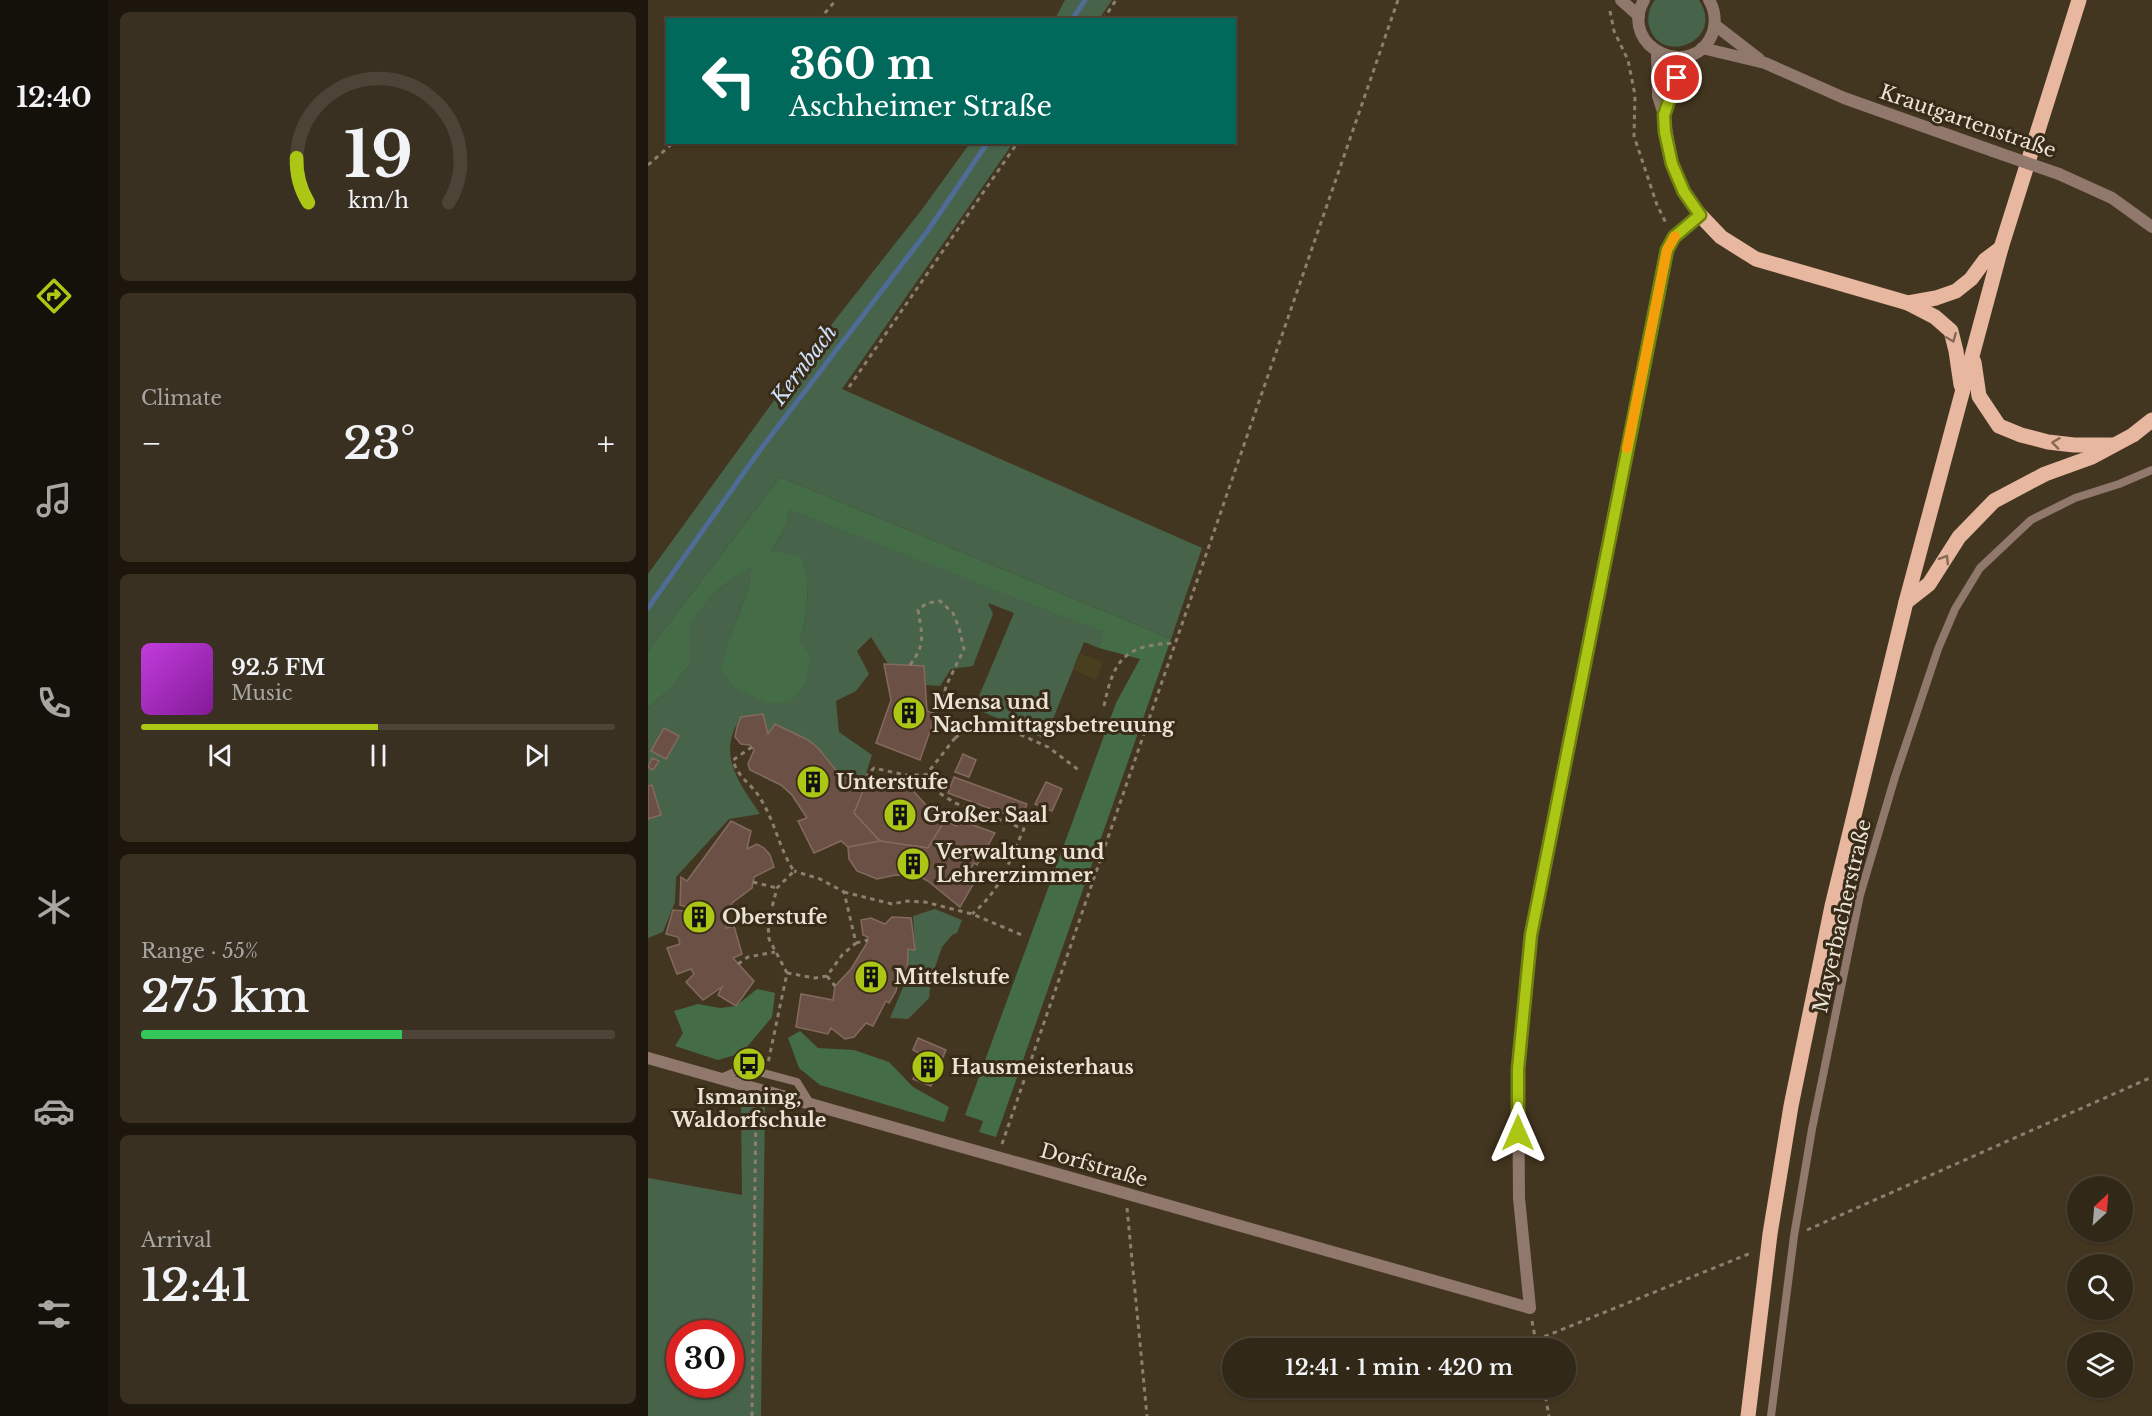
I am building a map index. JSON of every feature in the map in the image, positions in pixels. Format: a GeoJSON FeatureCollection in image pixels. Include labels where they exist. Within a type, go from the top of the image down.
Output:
{"type":"FeatureCollection","features":[{"type":"Feature","properties":{"kind":"main road"},"geometry":{"type":"LineString","coordinates":[[1748,1416],[1770,1234],[1802,1046],[1832,906],[1906,602],[1972,354],[2001,248],[2079,0]]}},
{"type":"Feature","properties":{"kind":"main road"},"geometry":{"type":"LineString","coordinates":[[1700,215],[1721,237],[1756,259],[1908,303],[1935,317],[1951,331],[1962,394]]}},
{"type":"Feature","properties":{"kind":"main road"},"geometry":{"type":"LineString","coordinates":[[1908,303],[1936,298],[1956,291],[1971,279],[1985,260],[2001,248]]}},
{"type":"Feature","properties":{"kind":"main road"},"geometry":{"type":"LineString","coordinates":[[1972,354],[1979,396],[1999,426],[2048,442],[2074,445],[2114,445]]}},
{"type":"Feature","properties":{"kind":"main road"},"geometry":{"type":"LineString","coordinates":[[1906,602],[1929,584],[1959,537],[1994,501],[2044,474],[2092,457],[2133,435],[2152,420]]}},
{"type":"Feature","properties":{"kind":"street"},"geometry":{"type":"LineString","coordinates":[[1621,0],[1638,16],[1643,37],[1657,52],[1674,58],[1693,54],[1710,38],[1715,25],[1715,14],[1709,0]]}},
{"type":"Feature","properties":{"kind":"street"},"geometry":{"type":"LineString","coordinates":[[1638,16],[1644,0]]}},
{"type":"Feature","properties":{"kind":"street","name":"Krautgartenstraße"},"geometry":{"type":"LineString","coordinates":[[1715,25],[1765,63]]}},
{"type":"Feature","properties":{"kind":"street","name":"Krautgartenstraße"},"geometry":{"type":"LineString","coordinates":[[1702,48],[1765,63],[1844,98],[2059,174],[2112,198],[2152,227]]}},
{"type":"Feature","properties":{"kind":"street"},"geometry":{"type":"LineString","coordinates":[[1530,1308],[1519,1198],[1518,1069],[1531,935],[1664,262],[1674,237],[1700,215],[1684,192],[1672,164],[1664,115],[1658,96],[1657,52]]}},
{"type":"Feature","properties":{"kind":"street"},"geometry":{"type":"LineString","coordinates":[[1664,115],[1683,57]]}},
{"type":"Feature","properties":{"kind":"street","name":"Dorfstraße"},"geometry":{"type":"LineString","coordinates":[[648,1058],[1530,1308]]}},
{"type":"Feature","properties":{"kind":"lane","name":"Mayerbacherstraße"},"geometry":{"type":"LineString","coordinates":[[1771,1416],[1794,1236],[1812,1129],[1860,895],[1895,777],[1938,649],[1955,609],[1980,568],[2031,520],[2075,498],[2119,484],[2152,470]]}},
{"type":"Feature","properties":{"kind":"lane"},"geometry":{"type":"LineString","coordinates":[[719,1078],[744,1068],[797,1082],[811,1105]]}},
{"type":"Feature","properties":{"kind":"path"},"geometry":{"type":"LineString","coordinates":[[821,18],[836,0]]}},
{"type":"Feature","properties":{"kind":"path"},"geometry":{"type":"LineString","coordinates":[[1104,18],[1116,0]]}},
{"type":"Feature","properties":{"kind":"path"},"geometry":{"type":"LineString","coordinates":[[997,1158],[1398,0]]}},
{"type":"Feature","properties":{"kind":"path"},"geometry":{"type":"LineString","coordinates":[[1610,10],[1614,31],[1628,60],[1635,95],[1634,136],[1657,205],[1674,237]]}},
{"type":"Feature","properties":{"kind":"path"},"geometry":{"type":"LineString","coordinates":[[648,165],[672,144]]}},
{"type":"Feature","properties":{"kind":"path"},"geometry":{"type":"LineString","coordinates":[[849,387],[1017,144]]}},
{"type":"Feature","properties":{"kind":"path"},"geometry":{"type":"LineString","coordinates":[[910,665],[920,653],[922,639],[918,610],[927,603],[940,601],[953,613],[964,649],[946,686],[944,701],[947,725],[954,738]]}},
{"type":"Feature","properties":{"kind":"path"},"geometry":{"type":"LineString","coordinates":[[1104,706],[1109,683],[1117,665],[1135,648],[1175,643]]}},
{"type":"Feature","properties":{"kind":"path"},"geometry":{"type":"LineString","coordinates":[[926,775],[954,738],[970,726],[992,722],[1048,747],[1080,771]]}},
{"type":"Feature","properties":{"kind":"path"},"geometry":{"type":"LineString","coordinates":[[752,747],[733,760],[736,772],[762,800],[782,850],[794,871],[820,879],[844,892],[892,904],[907,901],[925,902],[972,914],[1022,935]]}},
{"type":"Feature","properties":{"kind":"path"},"geometry":{"type":"LineString","coordinates":[[862,786],[874,768],[905,775],[926,775]]}},
{"type":"Feature","properties":{"kind":"path"},"geometry":{"type":"LineString","coordinates":[[926,775],[930,787],[955,803],[1024,830],[998,887],[986,903],[972,914]]}},
{"type":"Feature","properties":{"kind":"path"},"geometry":{"type":"LineString","coordinates":[[768,1064],[787,973],[769,939],[768,923],[777,888],[794,871]]}},
{"type":"Feature","properties":{"kind":"path"},"geometry":{"type":"LineString","coordinates":[[753,882],[777,888]]}},
{"type":"Feature","properties":{"kind":"path"},"geometry":{"type":"LineString","coordinates":[[844,892],[856,943]]}},
{"type":"Feature","properties":{"kind":"path"},"geometry":{"type":"LineString","coordinates":[[787,973],[815,978],[827,976],[842,955],[856,943],[868,940]]}},
{"type":"Feature","properties":{"kind":"path"},"geometry":{"type":"LineString","coordinates":[[738,964],[748,957],[775,952]]}},
{"type":"Feature","properties":{"kind":"path"},"geometry":{"type":"LineString","coordinates":[[827,976],[835,986]]}},
{"type":"Feature","properties":{"kind":"path"},"geometry":{"type":"LineString","coordinates":[[760,1062],[777,1067]]}},
{"type":"Feature","properties":{"kind":"path"},"geometry":{"type":"LineString","coordinates":[[1794,1236],[2152,1077]]}},
{"type":"Feature","properties":{"kind":"path"},"geometry":{"type":"LineString","coordinates":[[752,1416],[757,1089]]}},
{"type":"Feature","properties":{"kind":"path"},"geometry":{"type":"LineString","coordinates":[[992,1142],[1002,1144]]}},
{"type":"Feature","properties":{"kind":"path"},"geometry":{"type":"LineString","coordinates":[[1125,1194],[1147,1416]]}},
{"type":"Feature","properties":{"kind":"path"},"geometry":{"type":"LineString","coordinates":[[1541,1338],[1754,1251]]}},
{"type":"Feature","properties":{"kind":"path"},"geometry":{"type":"LineString","coordinates":[[1530,1308],[1536,1338]]}},
{"type":"Feature","properties":{"kind":"path"},"geometry":{"type":"LineString","coordinates":[[1546,1398],[1549,1416]]}},
{"type":"Feature","properties":{"kind":"green space"},"geometry":{"type":"Polygon","coordinates":[[[1065,0],[1112,0],[1100,18],[1056,18],[1065,0]]]}},
{"type":"Feature","properties":{"kind":"green space"},"geometry":{"type":"Polygon","coordinates":[[[1655,0],[1699,0],[1705,15],[1704,27],[1698,37],[1688,44],[1677,47],[1665,45],[1655,38],[1648,19],[1655,0]]]}},
{"type":"Feature","properties":{"kind":"green space"},"geometry":{"type":"Polygon","coordinates":[[[969,144],[1012,144],[842,389],[1202,548],[1171,639],[780,477],[648,651],[648,574],[799,366],[923,208],[969,144]]]}},
{"type":"Feature","properties":{"kind":"green space"},"geometry":{"type":"Polygon","coordinates":[[[780,477],[1171,639],[996,1137],[979,1132],[983,1121],[965,1115],[1116,703],[1140,659],[1099,648],[1103,632],[789,509],[787,524],[771,551],[801,556],[808,583],[806,616],[800,642],[811,657],[805,684],[789,703],[768,703],[734,688],[721,669],[749,586],[752,566],[714,592],[690,624],[689,665],[671,688],[648,708],[648,651],[780,477]]]}},
{"type":"Feature","properties":{"kind":"green space"},"geometry":{"type":"Polygon","coordinates":[[[789,508],[1104,632],[1099,648],[1084,642],[1045,739],[974,708],[1014,613],[988,603],[993,614],[973,666],[951,669],[940,686],[926,685],[924,666],[888,664],[871,637],[857,651],[869,674],[856,691],[836,701],[839,732],[872,755],[862,786],[840,775],[818,748],[776,724],[768,734],[763,714],[741,717],[730,744],[730,756],[738,779],[760,814],[729,819],[676,877],[675,902],[663,932],[648,938],[648,708],[671,688],[689,665],[689,624],[714,592],[753,565],[749,586],[730,637],[800,642],[806,616],[808,583],[771,551],[787,524],[789,508]]]}},
{"type":"Feature","properties":{"kind":"green space"},"geometry":{"type":"Polygon","coordinates":[[[935,909],[962,920],[957,933],[952,935],[942,947],[931,979],[929,998],[908,1019],[890,1018],[907,978],[908,949],[915,950],[913,916],[935,909]]]}},
{"type":"Feature","properties":{"kind":"green space"},"geometry":{"type":"Polygon","coordinates":[[[757,989],[775,993],[772,1017],[742,1053],[718,1060],[675,1046],[683,1033],[674,1011],[698,1004],[720,1008],[736,1006],[757,989]]]}},
{"type":"Feature","properties":{"kind":"green space"},"geometry":{"type":"Polygon","coordinates":[[[800,1031],[818,1048],[854,1050],[889,1062],[913,1087],[949,1107],[944,1122],[820,1085],[799,1068],[788,1038],[800,1031]]]}},
{"type":"Feature","properties":{"kind":"green space"},"geometry":{"type":"Polygon","coordinates":[[[765,1106],[761,1416],[648,1416],[648,1178],[742,1195],[741,1107],[765,1106]]]}},
{"type":"Feature","properties":{"kind":"sand"},"geometry":{"type":"Polygon","coordinates":[[[1079,653],[1103,662],[1096,680],[1073,670],[1079,653]]]}},
{"type":"Feature","properties":{"kind":"building","name":"Mensa und Nachmittagsbetreuung"},"geometry":{"type":"Polygon","coordinates":[[[884,664],[924,666],[927,711],[936,714],[920,760],[876,743],[891,700],[884,664]]]}},
{"type":"Feature","properties":{"kind":"building","name":"Unterstufe"},"geometry":{"type":"Polygon","coordinates":[[[763,714],[768,734],[775,724],[808,740],[818,748],[840,775],[865,787],[854,813],[880,841],[848,847],[841,841],[814,853],[798,821],[807,818],[792,795],[781,785],[750,770],[748,764],[754,750],[750,745],[741,744],[735,737],[741,717],[763,714]]]}},
{"type":"Feature","properties":{"kind":"building"},"geometry":{"type":"Polygon","coordinates":[[[664,728],[679,736],[666,759],[651,751],[664,728]]]}},
{"type":"Feature","properties":{"kind":"building"},"geometry":{"type":"Polygon","coordinates":[[[963,754],[976,760],[969,777],[955,772],[963,754]]]}},
{"type":"Feature","properties":{"kind":"building"},"geometry":{"type":"Polygon","coordinates":[[[652,758],[659,761],[653,770],[648,767],[652,758]]]}},
{"type":"Feature","properties":{"kind":"building"},"geometry":{"type":"Polygon","coordinates":[[[954,777],[1027,804],[1021,820],[948,793],[954,777]]]}},
{"type":"Feature","properties":{"kind":"building","name":"Großer Saal"},"geometry":{"type":"Polygon","coordinates":[[[868,779],[887,784],[907,784],[926,805],[947,818],[928,848],[880,841],[854,813],[868,779]]]}},
{"type":"Feature","properties":{"kind":"building"},"geometry":{"type":"Polygon","coordinates":[[[1046,782],[1062,789],[1052,811],[1035,804],[1046,782]]]}},
{"type":"Feature","properties":{"kind":"building"},"geometry":{"type":"Polygon","coordinates":[[[652,785],[661,815],[648,819],[648,786],[652,785]]]}},
{"type":"Feature","properties":{"kind":"building","name":"Verwaltung und Lehrerzimmer"},"geometry":{"type":"Polygon","coordinates":[[[945,820],[956,826],[959,820],[995,833],[977,865],[974,863],[967,874],[975,881],[960,907],[919,876],[896,875],[877,879],[857,871],[849,859],[848,847],[880,841],[928,848],[945,820]]]}},
{"type":"Feature","properties":{"kind":"building","name":"Oberstufe"},"geometry":{"type":"Polygon","coordinates":[[[731,821],[751,831],[747,849],[757,844],[764,848],[770,855],[774,867],[754,877],[752,888],[732,903],[726,923],[726,928],[734,926],[742,954],[733,958],[754,981],[736,1006],[718,995],[722,987],[703,1000],[686,982],[694,974],[691,969],[677,974],[667,948],[680,944],[678,937],[666,934],[673,910],[685,911],[686,907],[680,905],[681,877],[687,881],[731,821]]]}},
{"type":"Feature","properties":{"kind":"building","name":"Mittelstufe"},"geometry":{"type":"Polygon","coordinates":[[[892,917],[911,918],[915,950],[908,949],[907,978],[899,977],[896,991],[889,1003],[886,1001],[873,1026],[866,1023],[854,1037],[845,1039],[831,1028],[828,1034],[796,1027],[801,994],[833,1000],[835,986],[851,969],[867,943],[868,937],[863,935],[861,920],[871,918],[885,924],[892,917]]]}},
{"type":"Feature","properties":{"kind":"building","name":"Hausmeisterhaus"},"geometry":{"type":"Polygon","coordinates":[[[918,1038],[946,1050],[931,1086],[913,1079],[923,1055],[913,1050],[918,1038]]]}},
{"type":"Feature","properties":{"kind":"waterway","name":"Kernbach"},"geometry":{"type":"LineString","coordinates":[[1073,18],[1085,0]]}},
{"type":"Feature","properties":{"kind":"waterway","name":"Kernbach"},"geometry":{"type":"LineString","coordinates":[[648,608],[760,450],[929,229],[987,144]]}},
{"type":"Feature","properties":{"kind":"slow traffic"},"geometry":{"type":"LineString","coordinates":[[1627,448],[1667,250],[1675,236]]}},
{"type":"Feature","properties":{"kind":"place","name":"Mensa und Nachmittagsbetreuung"},"geometry":{"type":"Point","coordinates":[909,713]}},
{"type":"Feature","properties":{"kind":"place","name":"Unterstufe"},"geometry":{"type":"Point","coordinates":[813,782]}},
{"type":"Feature","properties":{"kind":"place","name":"Großer Saal"},"geometry":{"type":"Point","coordinates":[900,815]}},
{"type":"Feature","properties":{"kind":"place","name":"Verwaltung und Lehrerzimmer"},"geometry":{"type":"Point","coordinates":[913,864]}},
{"type":"Feature","properties":{"kind":"place","name":"Oberstufe"},"geometry":{"type":"Point","coordinates":[699,917]}},
{"type":"Feature","properties":{"kind":"place","name":"Mittelstufe"},"geometry":{"type":"Point","coordinates":[871,977]}},
{"type":"Feature","properties":{"kind":"place","name":"Ismaning, Waldorfschule"},"geometry":{"type":"Point","coordinates":[749,1064]}},
{"type":"Feature","properties":{"kind":"place","name":"Hausmeisterhaus"},"geometry":{"type":"Point","coordinates":[928,1067]}},
{"type":"Feature","properties":{"kind":"route"},"geometry":{"type":"LineString","coordinates":[[1518,1133],[1518,1069],[1531,935],[1557,798],[1667,250],[1674,237],[1700,215],[1684,192],[1672,164],[1665,132],[1664,115],[1677,78]]}}]}
